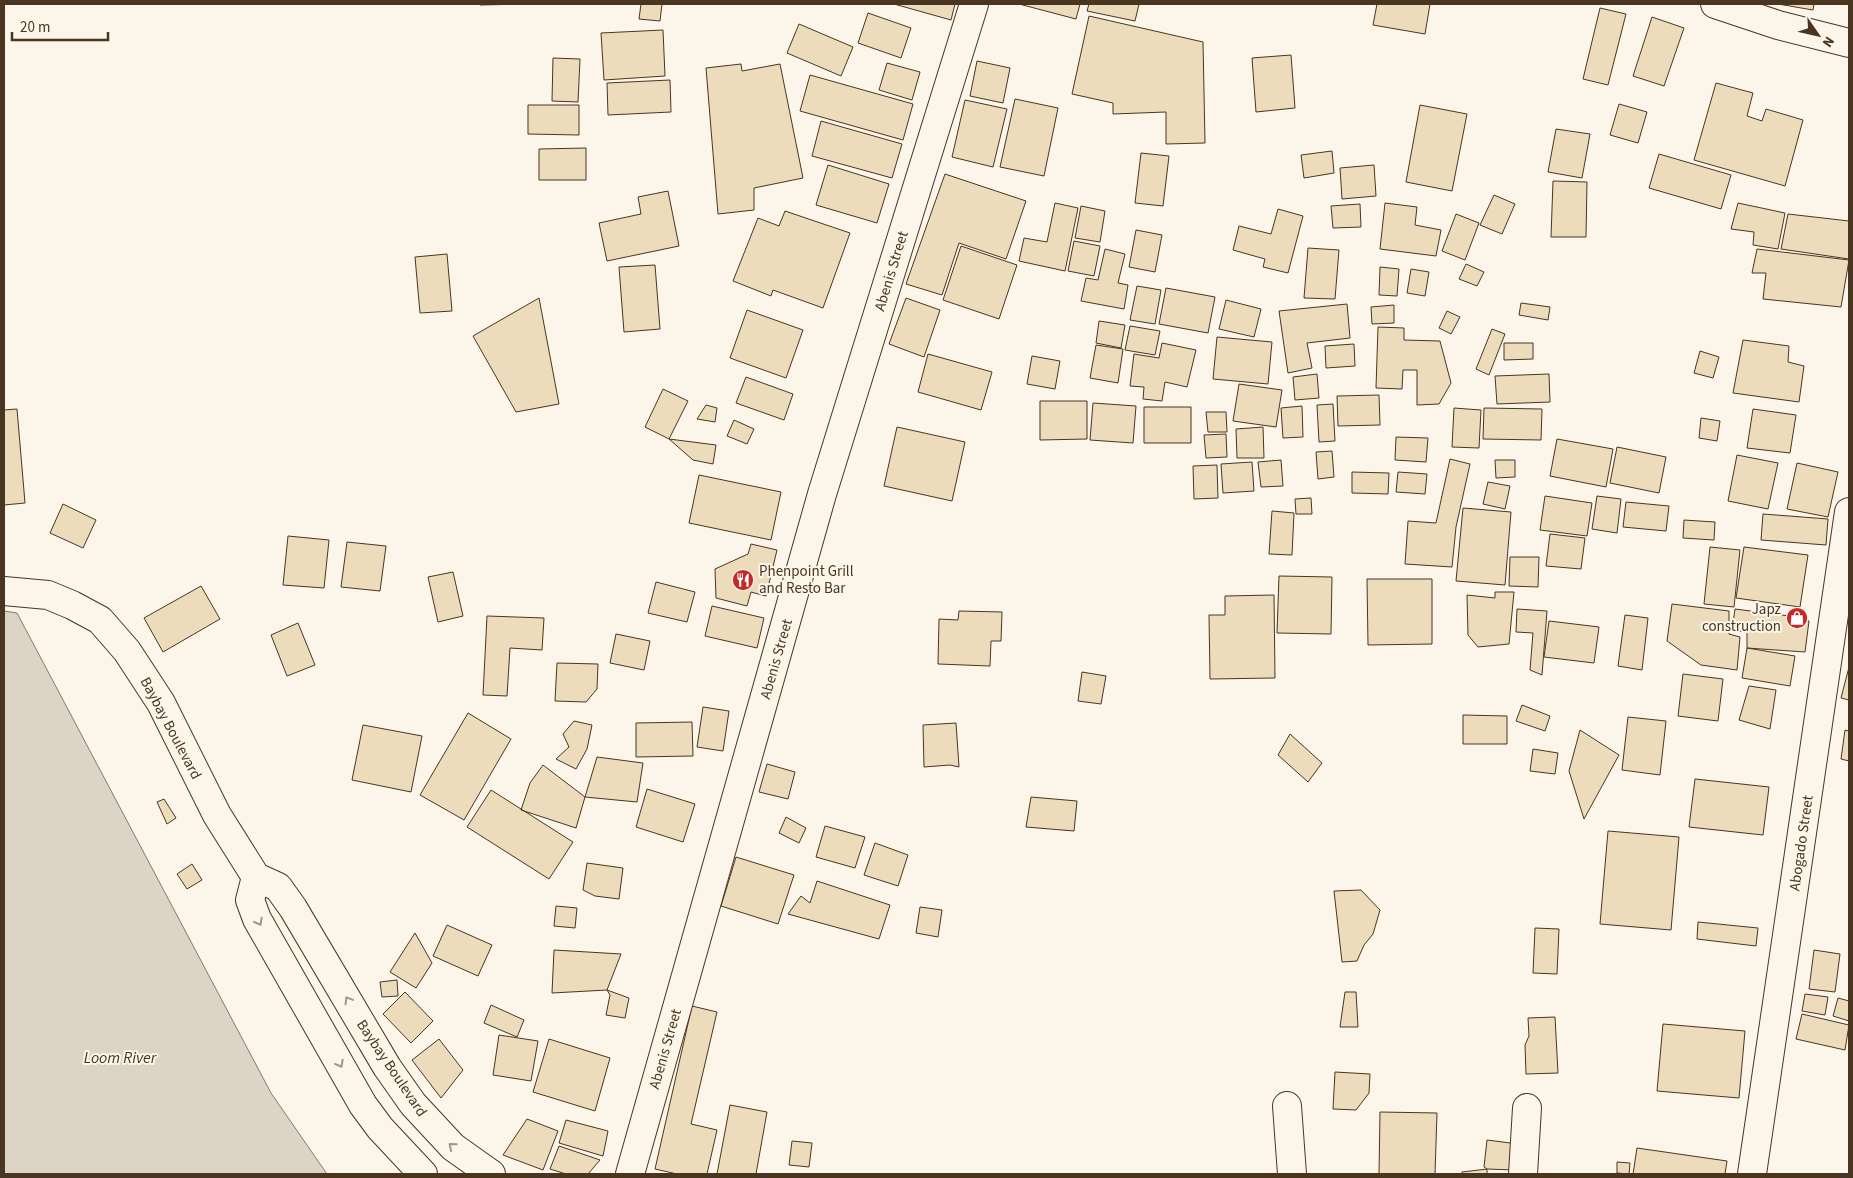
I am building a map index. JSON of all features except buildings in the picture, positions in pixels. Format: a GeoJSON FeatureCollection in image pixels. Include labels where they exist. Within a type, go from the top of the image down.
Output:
{"type":"FeatureCollection","features":[{"type":"Feature","properties":{"kind":"street","name":"Abenis Street"},"geometry":{"type":"LineString","coordinates":[[630,1174],[822,494],[974,4]]}},
{"type":"Feature","properties":{"kind":"street"},"geometry":{"type":"LineString","coordinates":[[1715,4],[1778,25],[1849,42]]}},
{"type":"Feature","properties":{"kind":"street","name":"Abogado Street"},"geometry":{"type":"LineString","coordinates":[[1752,1174],[1849,512]]}},
{"type":"Feature","properties":{"kind":"street","name":"Baybay Boulevard"},"geometry":{"type":"LineString","coordinates":[[4,592],[48,595],[72,605],[100,620],[127,651],[161,703],[217,815],[256,877],[278,887],[293,908],[388,1067],[413,1104],[453,1147],[491,1174]]}},
{"type":"Feature","properties":{"kind":"street"},"geometry":{"type":"LineString","coordinates":[[256,877],[250,900],[257,919],[363,1104],[380,1128],[423,1174]]}},
{"type":"Feature","properties":{"kind":"street"},"geometry":{"type":"LineString","coordinates":[[1287,1106],[1292,1174]]}},
{"type":"Feature","properties":{"kind":"street"},"geometry":{"type":"LineString","coordinates":[[1523,1174],[1527,1108]]}},
{"type":"Feature","properties":{"kind":"water","name":"Loom River"},"geometry":{"type":"Polygon","coordinates":[[[4,611],[17,613],[271,1093],[327,1174],[4,1174],[4,611]]]}},
{"type":"Feature","properties":{"kind":"place","name":"Phenpoint Grill and Resto Bar"},"geometry":{"type":"Point","coordinates":[743,580]}},
{"type":"Feature","properties":{"kind":"place","name":"Japz construction"},"geometry":{"type":"Point","coordinates":[1797,618]}}]}
